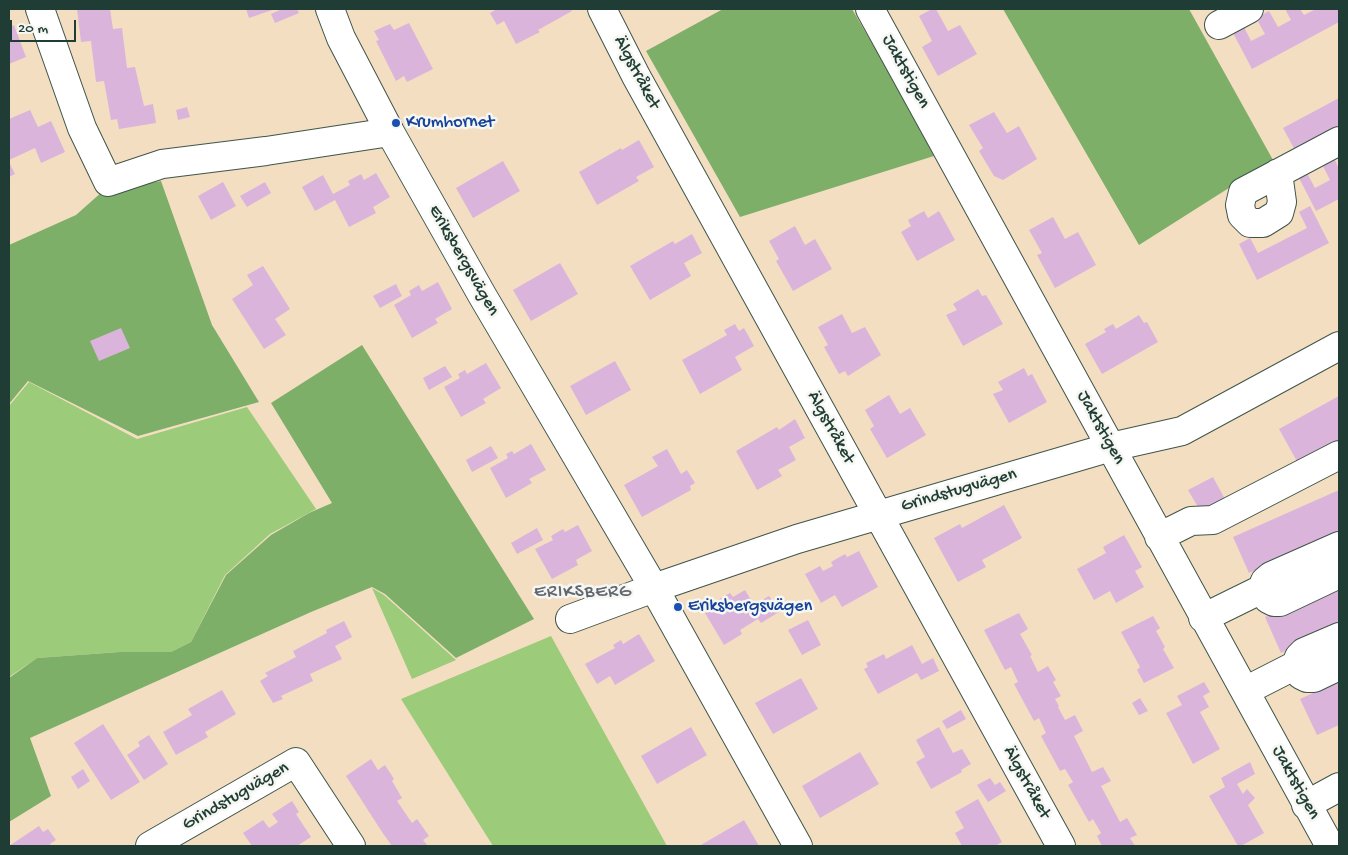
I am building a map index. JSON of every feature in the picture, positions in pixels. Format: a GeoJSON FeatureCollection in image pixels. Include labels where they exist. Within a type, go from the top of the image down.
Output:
{"type":"FeatureCollection","features":[{"type":"Feature","properties":{"kind":"street"},"geometry":{"type":"LineString","coordinates":[[40,9],[82,128],[108,182],[162,164],[266,151],[390,132]]}},
{"type":"Feature","properties":{"kind":"street","name":"Eriksbergsvägen"},"geometry":{"type":"LineString","coordinates":[[330,9],[341,38],[390,132],[490,310],[654,588],[798,846]]}},
{"type":"Feature","properties":{"kind":"street","name":"Älgstråket"},"geometry":{"type":"LineString","coordinates":[[602,9],[640,83],[1061,846]]}},
{"type":"Feature","properties":{"kind":"street","name":"Jaktstigen"},"geometry":{"type":"LineString","coordinates":[[870,9],[1330,846]]}},
{"type":"Feature","properties":{"kind":"street"},"geometry":{"type":"LineString","coordinates":[[1219,25],[1249,9]]}},
{"type":"Feature","properties":{"kind":"street"},"geometry":{"type":"LineString","coordinates":[[1278,174],[1339,142]]}},
{"type":"Feature","properties":{"kind":"street","name":"Grindstugvägen"},"geometry":{"type":"LineString","coordinates":[[570,619],[797,539],[1111,447],[1182,431],[1339,346]]}},
{"type":"Feature","properties":{"kind":"street"},"geometry":{"type":"LineString","coordinates":[[1159,537],[1191,521],[1213,520],[1339,455]]}},
{"type":"Feature","properties":{"kind":"street"},"geometry":{"type":"LineString","coordinates":[[1203,618],[1262,589],[1265,582],[1271,576],[1339,546]]}},
{"type":"Feature","properties":{"kind":"street"},"geometry":{"type":"LineString","coordinates":[[1262,589],[1268,599],[1280,602],[1339,574]]}},
{"type":"Feature","properties":{"kind":"street"},"geometry":{"type":"LineString","coordinates":[[1245,692],[1296,665],[1304,652],[1339,637]]}},
{"type":"Feature","properties":{"kind":"street"},"geometry":{"type":"LineString","coordinates":[[1296,665],[1301,675],[1307,678],[1314,678],[1339,666]]}},
{"type":"Feature","properties":{"kind":"street","name":"Grindstugvägen"},"geometry":{"type":"LineString","coordinates":[[150,846],[296,762],[351,846]]}},
{"type":"Feature","properties":{"kind":"street"},"geometry":{"type":"LineString","coordinates":[[1306,804],[1339,788]]}},
{"type":"Feature","properties":{"kind":"green space"},"geometry":{"type":"Polygon","coordinates":[[[723,9],[852,9],[937,155],[740,217],[646,51],[723,9]]]}},
{"type":"Feature","properties":{"kind":"green space"},"geometry":{"type":"Polygon","coordinates":[[[1003,9],[1189,9],[1273,160],[1139,245],[1003,9]]]}},
{"type":"Feature","properties":{"kind":"green space"},"geometry":{"type":"Polygon","coordinates":[[[161,181],[212,325],[259,402],[138,436],[28,381],[9,404],[9,245],[76,215],[103,191],[161,181]]]}},
{"type":"Feature","properties":{"kind":"green space"},"geometry":{"type":"Polygon","coordinates":[[[362,345],[534,619],[456,658],[385,594],[372,587],[311,612],[30,738],[51,796],[9,822],[9,678],[37,658],[120,652],[171,652],[191,642],[226,575],[271,535],[309,513],[332,503],[271,403],[362,345]]]}},
{"type":"Feature","properties":{"kind":"green space"},"geometry":{"type":"Polygon","coordinates":[[[29,382],[137,439],[247,407],[316,509],[270,534],[225,575],[191,642],[171,652],[119,652],[37,658],[9,677],[9,406],[29,382]]]}},
{"type":"Feature","properties":{"kind":"green space"},"geometry":{"type":"Polygon","coordinates":[[[372,588],[384,595],[456,660],[412,679],[372,588]]]}},
{"type":"Feature","properties":{"kind":"green space"},"geometry":{"type":"Polygon","coordinates":[[[551,636],[667,846],[493,846],[401,699],[551,636]]]}},
{"type":"Feature","properties":{"kind":"building"},"geometry":{"type":"Polygon","coordinates":[[[77,9],[110,9],[113,29],[122,28],[127,68],[135,67],[144,106],[153,104],[156,123],[119,129],[117,119],[111,120],[104,81],[96,82],[91,41],[81,42],[77,9]]]}},
{"type":"Feature","properties":{"kind":"building"},"geometry":{"type":"Polygon","coordinates":[[[246,9],[275,9],[249,18],[246,9]]]}},
{"type":"Feature","properties":{"kind":"building"},"geometry":{"type":"Polygon","coordinates":[[[282,9],[297,9],[299,13],[275,23],[271,14],[282,9]]]}},
{"type":"Feature","properties":{"kind":"building"},"geometry":{"type":"Polygon","coordinates":[[[497,9],[570,9],[572,11],[538,30],[540,32],[516,44],[504,21],[497,25],[490,13],[497,9]]]}},
{"type":"Feature","properties":{"kind":"building"},"geometry":{"type":"Polygon","coordinates":[[[932,9],[936,9],[948,31],[960,25],[977,54],[938,76],[922,47],[932,41],[919,16],[932,9]]]}},
{"type":"Feature","properties":{"kind":"building"},"geometry":{"type":"Polygon","coordinates":[[[1285,9],[1300,9],[1304,15],[1316,9],[1339,9],[1339,22],[1252,69],[1232,31],[1243,25],[1251,41],[1265,34],[1256,18],[1269,11],[1278,27],[1291,20],[1285,9]]]}},
{"type":"Feature","properties":{"kind":"building"},"geometry":{"type":"Polygon","coordinates":[[[409,23],[433,69],[407,82],[404,76],[396,81],[376,41],[379,40],[374,31],[390,24],[394,30],[409,23]]]}},
{"type":"Feature","properties":{"kind":"building"},"geometry":{"type":"Polygon","coordinates":[[[14,25],[26,57],[9,64],[9,27],[14,25]]]}},
{"type":"Feature","properties":{"kind":"building"},"geometry":{"type":"Polygon","coordinates":[[[1339,98],[1339,129],[1296,152],[1283,128],[1339,98]]]}},
{"type":"Feature","properties":{"kind":"building"},"geometry":{"type":"Polygon","coordinates":[[[187,107],[190,117],[178,120],[176,110],[187,107]]]}},
{"type":"Feature","properties":{"kind":"building"},"geometry":{"type":"Polygon","coordinates":[[[30,110],[38,127],[51,121],[65,152],[41,163],[35,148],[9,160],[9,119],[30,110]]]}},
{"type":"Feature","properties":{"kind":"building"},"geometry":{"type":"Polygon","coordinates":[[[994,112],[1007,133],[1019,126],[1037,159],[1003,180],[994,176],[979,151],[983,148],[969,125],[994,112]]]}},
{"type":"Feature","properties":{"kind":"building"},"geometry":{"type":"Polygon","coordinates":[[[639,140],[654,167],[636,177],[639,181],[597,205],[579,172],[639,140]]]}},
{"type":"Feature","properties":{"kind":"building"},"geometry":{"type":"Polygon","coordinates":[[[1334,158],[1339,169],[1339,199],[1316,211],[1299,178],[1307,173],[1315,188],[1330,180],[1322,164],[1334,158]]]}},
{"type":"Feature","properties":{"kind":"building"},"geometry":{"type":"Polygon","coordinates":[[[503,161],[520,191],[473,218],[456,188],[503,161]]]}},
{"type":"Feature","properties":{"kind":"building"},"geometry":{"type":"Polygon","coordinates":[[[9,162],[15,174],[9,177],[9,162]]]}},
{"type":"Feature","properties":{"kind":"building"},"geometry":{"type":"Polygon","coordinates":[[[376,173],[390,197],[373,207],[376,213],[349,227],[335,200],[315,211],[302,187],[323,175],[333,194],[350,185],[348,181],[361,174],[364,180],[376,173]]]}},
{"type":"Feature","properties":{"kind":"building"},"geometry":{"type":"Polygon","coordinates":[[[223,182],[236,206],[211,220],[198,196],[223,182]]]}},
{"type":"Feature","properties":{"kind":"building"},"geometry":{"type":"Polygon","coordinates":[[[265,182],[271,193],[247,207],[240,196],[265,182]]]}},
{"type":"Feature","properties":{"kind":"building"},"geometry":{"type":"Polygon","coordinates":[[[1310,206],[1329,243],[1257,280],[1239,244],[1250,238],[1258,253],[1307,228],[1299,212],[1310,206]]]}},
{"type":"Feature","properties":{"kind":"building"},"geometry":{"type":"Polygon","coordinates":[[[924,211],[928,218],[939,211],[955,240],[917,261],[901,232],[911,226],[908,220],[924,211]]]}},
{"type":"Feature","properties":{"kind":"building"},"geometry":{"type":"Polygon","coordinates":[[[1053,217],[1065,239],[1078,232],[1096,265],[1055,288],[1037,255],[1042,253],[1029,230],[1053,217]]]}},
{"type":"Feature","properties":{"kind":"building"},"geometry":{"type":"Polygon","coordinates":[[[795,226],[805,245],[815,239],[832,269],[793,291],[776,261],[779,259],[769,241],[795,226]]]}},
{"type":"Feature","properties":{"kind":"building"},"geometry":{"type":"Polygon","coordinates":[[[692,234],[702,253],[684,263],[691,276],[650,300],[630,266],[673,241],[675,244],[692,234]]]}},
{"type":"Feature","properties":{"kind":"building"},"geometry":{"type":"Polygon","coordinates":[[[560,263],[578,294],[531,321],[513,290],[560,263]]]}},
{"type":"Feature","properties":{"kind":"building"},"geometry":{"type":"Polygon","coordinates":[[[263,266],[290,309],[275,319],[286,335],[264,349],[232,299],[253,285],[247,275],[263,266]]]}},
{"type":"Feature","properties":{"kind":"building"},"geometry":{"type":"Polygon","coordinates":[[[438,282],[452,309],[435,319],[438,323],[412,338],[394,305],[411,295],[409,291],[419,285],[422,291],[438,282]]]}},
{"type":"Feature","properties":{"kind":"building"},"geometry":{"type":"Polygon","coordinates":[[[396,284],[402,296],[380,308],[373,296],[396,284]]]}},
{"type":"Feature","properties":{"kind":"building"},"geometry":{"type":"Polygon","coordinates":[[[978,289],[982,296],[986,295],[1003,324],[963,346],[946,315],[957,310],[953,304],[978,289]]]}},
{"type":"Feature","properties":{"kind":"building"},"geometry":{"type":"Polygon","coordinates":[[[842,314],[852,333],[865,327],[881,355],[848,376],[845,371],[839,374],[824,347],[828,345],[818,327],[842,314]]]}},
{"type":"Feature","properties":{"kind":"building"},"geometry":{"type":"Polygon","coordinates":[[[1139,315],[1144,323],[1147,322],[1158,342],[1102,374],[1085,344],[1106,332],[1104,329],[1113,324],[1116,329],[1139,315]]]}},
{"type":"Feature","properties":{"kind":"building"},"geometry":{"type":"Polygon","coordinates":[[[735,324],[739,331],[744,328],[754,346],[735,357],[742,370],[700,394],[682,360],[727,335],[724,330],[735,324]]]}},
{"type":"Feature","properties":{"kind":"building"},"geometry":{"type":"Polygon","coordinates":[[[121,328],[130,348],[99,361],[90,341],[121,328]]]}},
{"type":"Feature","properties":{"kind":"building"},"geometry":{"type":"Polygon","coordinates":[[[615,361],[631,390],[586,415],[570,386],[615,361]]]}},
{"type":"Feature","properties":{"kind":"building"},"geometry":{"type":"Polygon","coordinates":[[[486,363],[501,388],[483,399],[486,403],[461,417],[444,387],[460,378],[458,374],[465,370],[467,374],[486,363]]]}},
{"type":"Feature","properties":{"kind":"building"},"geometry":{"type":"Polygon","coordinates":[[[445,366],[452,377],[429,390],[423,378],[445,366]]]}},
{"type":"Feature","properties":{"kind":"building"},"geometry":{"type":"Polygon","coordinates":[[[1024,368],[1028,376],[1032,374],[1047,402],[1009,423],[993,394],[1003,390],[998,382],[1024,368]]]}},
{"type":"Feature","properties":{"kind":"building"},"geometry":{"type":"Polygon","coordinates":[[[889,395],[900,414],[910,408],[926,435],[887,458],[870,429],[874,426],[865,410],[889,395]]]}},
{"type":"Feature","properties":{"kind":"building"},"geometry":{"type":"Polygon","coordinates":[[[1339,396],[1339,443],[1299,465],[1279,429],[1339,396]]]}},
{"type":"Feature","properties":{"kind":"building"},"geometry":{"type":"Polygon","coordinates":[[[795,419],[805,438],[789,447],[796,460],[778,470],[782,476],[757,490],[736,451],[777,427],[779,430],[795,419]]]}},
{"type":"Feature","properties":{"kind":"building"},"geometry":{"type":"Polygon","coordinates":[[[531,444],[546,470],[529,479],[532,483],[506,498],[490,468],[508,458],[506,454],[512,451],[514,454],[531,444]]]}},
{"type":"Feature","properties":{"kind":"building"},"geometry":{"type":"Polygon","coordinates":[[[491,446],[498,458],[472,472],[466,460],[491,446]]]}},
{"type":"Feature","properties":{"kind":"building"},"geometry":{"type":"Polygon","coordinates":[[[667,449],[681,474],[687,470],[695,483],[690,486],[691,490],[642,517],[624,485],[658,466],[652,457],[667,449]]]}},
{"type":"Feature","properties":{"kind":"building"},"geometry":{"type":"Polygon","coordinates":[[[1213,477],[1226,501],[1202,514],[1188,490],[1213,477]]]}},
{"type":"Feature","properties":{"kind":"building"},"geometry":{"type":"Polygon","coordinates":[[[1339,490],[1339,533],[1249,573],[1233,537],[1339,490]]]}},
{"type":"Feature","properties":{"kind":"building"},"geometry":{"type":"Polygon","coordinates":[[[1004,505],[1022,538],[982,560],[986,567],[958,582],[934,538],[960,524],[962,528],[1004,505]]]}},
{"type":"Feature","properties":{"kind":"building"},"geometry":{"type":"Polygon","coordinates":[[[578,525],[592,551],[576,560],[578,565],[552,579],[535,549],[553,540],[551,536],[563,529],[565,532],[578,525]]]}},
{"type":"Feature","properties":{"kind":"building"},"geometry":{"type":"Polygon","coordinates":[[[537,528],[543,540],[517,554],[511,543],[537,528]]]}},
{"type":"Feature","properties":{"kind":"building"},"geometry":{"type":"Polygon","coordinates":[[[1124,535],[1142,567],[1135,571],[1144,587],[1116,603],[1110,591],[1094,600],[1077,569],[1106,553],[1103,547],[1124,535]]]}},
{"type":"Feature","properties":{"kind":"building"},"geometry":{"type":"Polygon","coordinates":[[[859,551],[878,587],[842,607],[835,595],[821,603],[805,574],[820,566],[823,571],[833,566],[831,562],[845,554],[847,557],[859,551]]]}},
{"type":"Feature","properties":{"kind":"building"},"geometry":{"type":"Polygon","coordinates":[[[1339,584],[1339,626],[1281,653],[1265,617],[1339,584]]]}},
{"type":"Feature","properties":{"kind":"building"},"geometry":{"type":"Polygon","coordinates":[[[745,590],[754,605],[769,596],[779,612],[761,623],[758,619],[740,630],[742,634],[724,645],[705,613],[718,605],[716,601],[730,593],[733,597],[745,590]]]}},
{"type":"Feature","properties":{"kind":"building"},"geometry":{"type":"Polygon","coordinates":[[[1019,613],[1028,629],[1020,634],[1032,655],[1030,656],[1038,672],[1048,666],[1056,680],[1053,682],[1061,696],[1055,699],[1058,707],[1065,720],[1075,715],[1083,731],[1074,736],[1092,772],[1103,767],[1111,781],[1101,786],[1120,822],[1127,818],[1137,835],[1130,838],[1135,846],[1102,846],[1097,836],[1101,833],[1093,819],[1089,822],[1068,785],[1073,782],[1065,769],[1060,771],[1041,736],[1046,733],[1039,718],[1034,721],[1014,684],[1018,682],[1011,667],[1005,670],[984,630],[1019,613]]]}},
{"type":"Feature","properties":{"kind":"building"},"geometry":{"type":"Polygon","coordinates":[[[1153,616],[1160,628],[1156,631],[1165,647],[1163,649],[1174,668],[1144,683],[1137,670],[1140,667],[1121,632],[1153,616]]]}},
{"type":"Feature","properties":{"kind":"building"},"geometry":{"type":"Polygon","coordinates":[[[808,620],[821,645],[802,655],[788,630],[808,620]]]}},
{"type":"Feature","properties":{"kind":"building"},"geometry":{"type":"Polygon","coordinates":[[[344,621],[352,637],[335,646],[342,659],[310,674],[313,681],[281,696],[283,699],[273,703],[260,681],[268,676],[265,673],[296,657],[293,651],[327,633],[326,630],[344,621]]]}},
{"type":"Feature","properties":{"kind":"building"},"geometry":{"type":"Polygon","coordinates":[[[639,634],[655,661],[615,685],[610,676],[597,684],[585,664],[615,648],[613,645],[621,640],[623,644],[639,634]]]}},
{"type":"Feature","properties":{"kind":"building"},"geometry":{"type":"Polygon","coordinates":[[[912,645],[922,664],[933,658],[939,671],[921,680],[917,673],[878,694],[864,669],[868,667],[866,663],[884,654],[886,659],[912,645]]]}},
{"type":"Feature","properties":{"kind":"building"},"geometry":{"type":"Polygon","coordinates":[[[801,678],[818,709],[773,734],[755,703],[801,678]]]}},
{"type":"Feature","properties":{"kind":"building"},"geometry":{"type":"Polygon","coordinates":[[[1339,681],[1339,725],[1317,735],[1300,699],[1339,681]]]}},
{"type":"Feature","properties":{"kind":"building"},"geometry":{"type":"Polygon","coordinates":[[[1204,682],[1210,692],[1203,696],[1209,707],[1200,712],[1220,749],[1193,764],[1166,713],[1182,705],[1177,696],[1204,682]]]}},
{"type":"Feature","properties":{"kind":"building"},"geometry":{"type":"Polygon","coordinates":[[[222,690],[236,714],[205,732],[208,737],[176,755],[163,732],[192,715],[188,709],[222,690]]]}},
{"type":"Feature","properties":{"kind":"building"},"geometry":{"type":"Polygon","coordinates":[[[1140,698],[1148,711],[1139,715],[1132,703],[1140,698]]]}},
{"type":"Feature","properties":{"kind":"building"},"geometry":{"type":"Polygon","coordinates":[[[961,710],[966,719],[947,729],[942,721],[961,710]]]}},
{"type":"Feature","properties":{"kind":"building"},"geometry":{"type":"Polygon","coordinates":[[[103,724],[140,782],[111,800],[74,743],[103,724]]]}},
{"type":"Feature","properties":{"kind":"building"},"geometry":{"type":"Polygon","coordinates":[[[691,727],[707,755],[657,784],[641,756],[691,727]]]}},
{"type":"Feature","properties":{"kind":"building"},"geometry":{"type":"Polygon","coordinates":[[[939,727],[953,753],[962,749],[971,764],[961,770],[962,772],[931,789],[916,762],[925,757],[916,740],[939,727]]]}},
{"type":"Feature","properties":{"kind":"building"},"geometry":{"type":"Polygon","coordinates":[[[149,735],[168,764],[144,780],[127,755],[140,746],[138,742],[149,735]]]}},
{"type":"Feature","properties":{"kind":"building"},"geometry":{"type":"Polygon","coordinates":[[[860,752],[879,784],[820,818],[802,786],[860,752]]]}},
{"type":"Feature","properties":{"kind":"building"},"geometry":{"type":"Polygon","coordinates":[[[371,759],[378,770],[385,765],[394,779],[392,781],[402,798],[397,801],[412,823],[417,819],[429,836],[423,840],[428,846],[392,846],[382,832],[346,776],[371,759]]]}},
{"type":"Feature","properties":{"kind":"building"},"geometry":{"type":"Polygon","coordinates":[[[1250,762],[1255,774],[1237,784],[1243,794],[1247,789],[1255,798],[1248,805],[1264,833],[1238,846],[1209,796],[1225,787],[1221,778],[1250,762]]]}},
{"type":"Feature","properties":{"kind":"building"},"geometry":{"type":"Polygon","coordinates":[[[83,769],[90,781],[78,789],[71,777],[83,769]]]}},
{"type":"Feature","properties":{"kind":"building"},"geometry":{"type":"Polygon","coordinates":[[[990,778],[995,785],[1000,782],[1006,791],[988,802],[977,785],[990,778]]]}},
{"type":"Feature","properties":{"kind":"building"},"geometry":{"type":"Polygon","coordinates":[[[978,799],[1002,842],[995,846],[962,846],[955,833],[964,828],[955,812],[978,799]]]}},
{"type":"Feature","properties":{"kind":"building"},"geometry":{"type":"Polygon","coordinates":[[[292,801],[299,812],[296,814],[311,837],[297,846],[252,846],[243,833],[263,820],[269,828],[278,822],[272,814],[292,801]]]}},
{"type":"Feature","properties":{"kind":"building"},"geometry":{"type":"Polygon","coordinates":[[[744,820],[759,846],[699,846],[744,820]]]}},
{"type":"Feature","properties":{"kind":"building"},"geometry":{"type":"Polygon","coordinates":[[[39,826],[43,832],[48,829],[56,840],[50,844],[51,846],[9,846],[39,826]]]}},
{"type":"Feature","properties":{"kind":"place","name":"Krumhornet"},"geometry":{"type":"Point","coordinates":[396,123]}},
{"type":"Feature","properties":{"kind":"place","name":"Eriksbergsvägen"},"geometry":{"type":"Point","coordinates":[678,607]}},
{"type":"Feature","properties":{"kind":"district","name":"ERIKSBERG"},"geometry":{"type":"Point","coordinates":[583,593]}}]}
